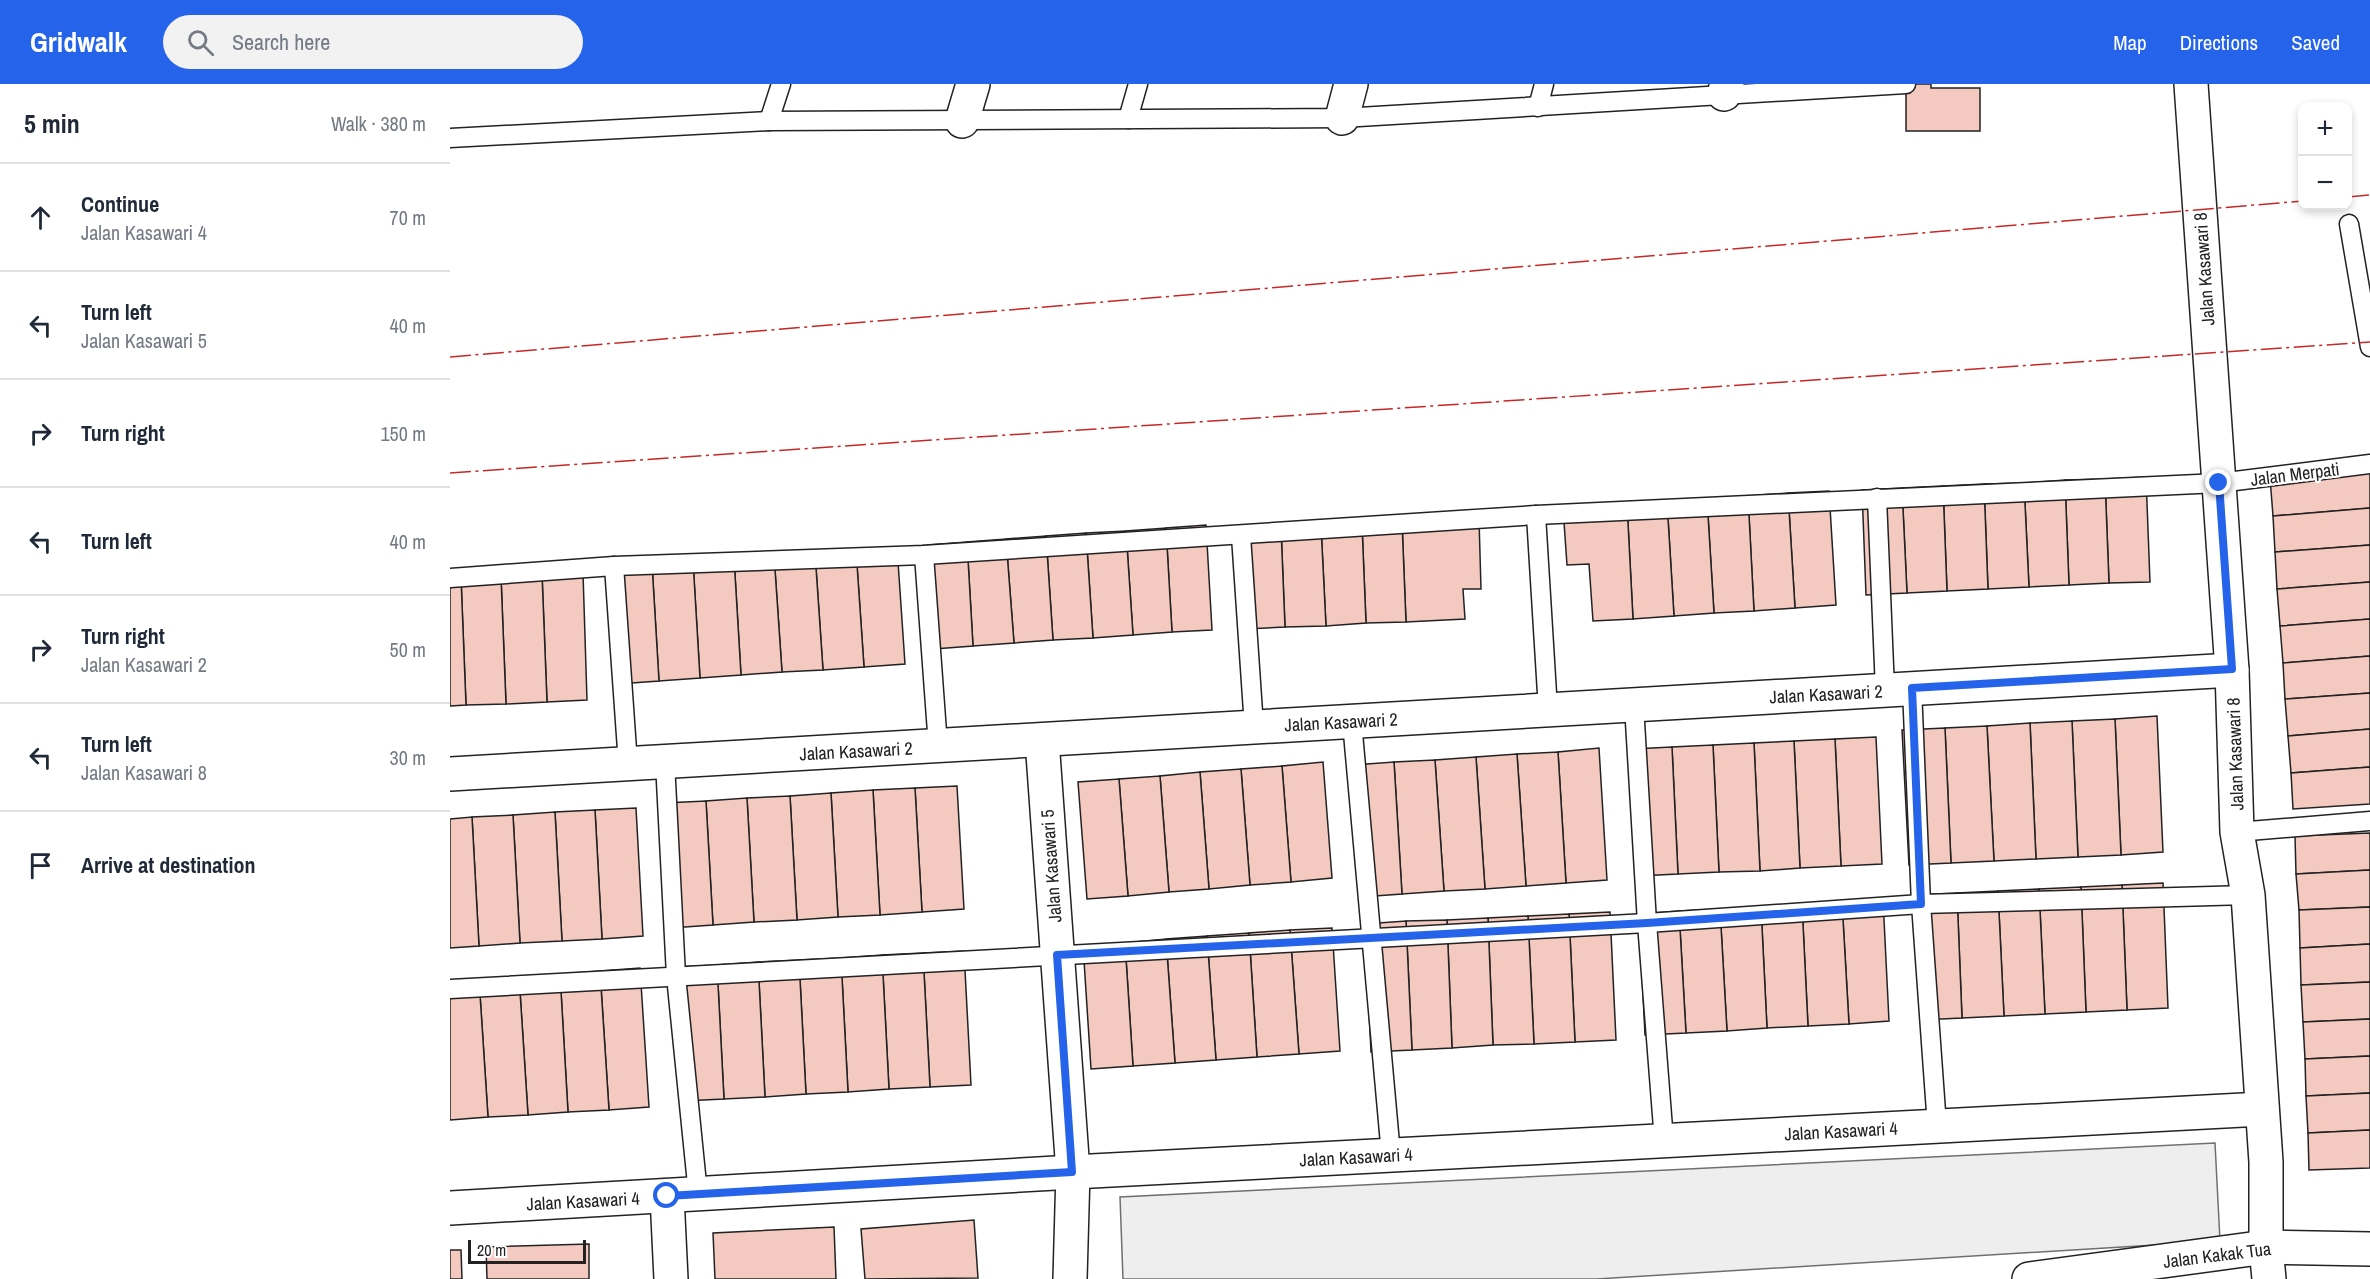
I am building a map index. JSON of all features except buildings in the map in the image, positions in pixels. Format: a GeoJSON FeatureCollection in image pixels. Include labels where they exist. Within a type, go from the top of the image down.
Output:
{"type":"FeatureCollection","features":[{"type":"Feature","properties":{"kind":"street"},"geometry":{"type":"LineString","coordinates":[[962,121],[973,84]]}},
{"type":"Feature","properties":{"kind":"street"},"geometry":{"type":"LineString","coordinates":[[1341,118],[1351,84]]}},
{"type":"Feature","properties":{"kind":"street","name":"Jalan Kasawari 8"},"geometry":{"type":"LineString","coordinates":[[2191,84],[2232,669],[2238,832],[2248,895],[2266,1162],[2266,1247],[2270,1279]]}},
{"type":"Feature","properties":{"kind":"street","name":"Jalan Kasawari 2"},"geometry":{"type":"LineString","coordinates":[[450,774],[2232,669]]}},
{"type":"Feature","properties":{"kind":"street","name":"Jalan Kasawari 5"},"geometry":{"type":"LineString","coordinates":[[1042,740],[1072,1172],[1070,1279]]}},
{"type":"Feature","properties":{"kind":"street","name":"Jalan Kasawari 4"},"geometry":{"type":"LineString","coordinates":[[450,1208],[1072,1172],[2262,1109]]}},
{"type":"Feature","properties":{"kind":"street"},"geometry":{"type":"LineString","coordinates":[[671,1279],[682,1195]]}},
{"type":"Feature","properties":{"kind":"street","name":"Jalan Kakak Tua"},"geometry":{"type":"LineString","coordinates":[[2029,1279],[2266,1247],[2370,1250]]}},
{"type":"Feature","properties":{"kind":"lane"},"geometry":{"type":"LineString","coordinates":[[769,121],[781,84]]}},
{"type":"Feature","properties":{"kind":"lane"},"geometry":{"type":"LineString","coordinates":[[1128,119],[1138,84]]}},
{"type":"Feature","properties":{"kind":"lane"},"geometry":{"type":"LineString","coordinates":[[1538,107],[1544,84]]}},
{"type":"Feature","properties":{"kind":"lane"},"geometry":{"type":"LineString","coordinates":[[450,138],[769,121],[1341,118],[1538,107],[1725,89],[1906,84]]}},
{"type":"Feature","properties":{"kind":"lane"},"geometry":{"type":"LineString","coordinates":[[2349,224],[2370,347]]}},
{"type":"Feature","properties":{"kind":"lane","name":"Jalan Merpati"},"geometry":{"type":"LineString","coordinates":[[450,578],[614,566],[924,555],[1536,515],[2219,483],[2370,464]]}},
{"type":"Feature","properties":{"kind":"lane"},"geometry":{"type":"LineString","coordinates":[[1877,498],[1921,904],[1937,1126]]}},
{"type":"Feature","properties":{"kind":"lane"},"geometry":{"type":"LineString","coordinates":[[1536,515],[1548,710]]}},
{"type":"Feature","properties":{"kind":"lane"},"geometry":{"type":"LineString","coordinates":[[1241,536],[1254,727]]}},
{"type":"Feature","properties":{"kind":"lane"},"geometry":{"type":"LineString","coordinates":[[924,555],[938,746]]}},
{"type":"Feature","properties":{"kind":"lane"},"geometry":{"type":"LineString","coordinates":[[614,566],[628,764]]}},
{"type":"Feature","properties":{"kind":"lane"},"geometry":{"type":"LineString","coordinates":[[1634,705],[1647,923],[1664,1141]]}},
{"type":"Feature","properties":{"kind":"lane"},"geometry":{"type":"LineString","coordinates":[[1352,722],[1391,1155]]}},
{"type":"Feature","properties":{"kind":"lane"},"geometry":{"type":"LineString","coordinates":[[665,762],[676,976],[682,1195]]}},
{"type":"Feature","properties":{"kind":"lane"},"geometry":{"type":"LineString","coordinates":[[2238,832],[2370,821]]}},
{"type":"Feature","properties":{"kind":"lane"},"geometry":{"type":"LineString","coordinates":[[450,989],[1647,923],[1921,904],[2248,895]]}},
{"type":"Feature","properties":{"kind":"shaded area"},"geometry":{"type":"Polygon","coordinates":[[[2215,1143],[2220,1241],[1596,1279],[1123,1279],[1120,1197],[2215,1143]]]}},
{"type":"Feature","properties":{"kind":"power"},"geometry":{"type":"LineString","coordinates":[[2352,197],[2370,195]]}},
{"type":"Feature","properties":{"kind":"power"},"geometry":{"type":"LineString","coordinates":[[450,357],[2298,201]]}},
{"type":"Feature","properties":{"kind":"power"},"geometry":{"type":"LineString","coordinates":[[450,473],[2370,342]]}},
{"type":"Feature","properties":{"kind":"route"},"geometry":{"type":"LineString","coordinates":[[667,1196],[1072,1172],[1057,955],[1647,923],[1921,904],[1912,688],[2232,669],[2219,483]]}}]}
